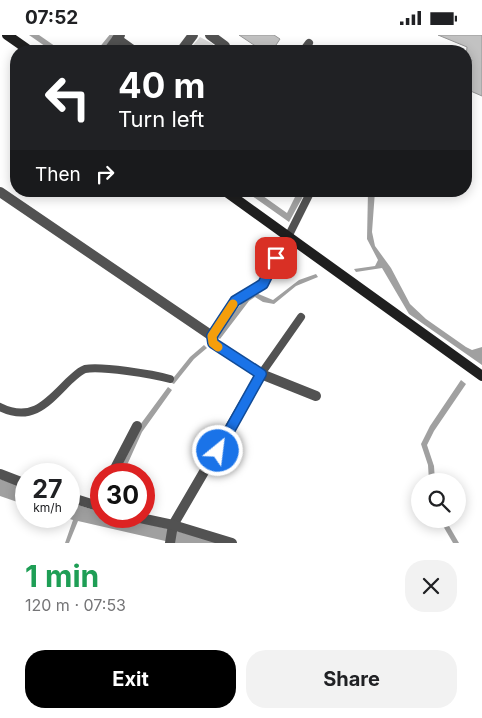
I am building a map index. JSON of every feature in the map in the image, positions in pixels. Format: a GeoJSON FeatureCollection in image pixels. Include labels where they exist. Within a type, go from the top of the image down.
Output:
{"type":"FeatureCollection","features":[{"type":"Feature","properties":{"kind":"street"},"geometry":{"type":"LineString","coordinates":[[7,35],[21,45]]}},
{"type":"Feature","properties":{"kind":"street"},"geometry":{"type":"LineString","coordinates":[[210,35],[224,45]]}},
{"type":"Feature","properties":{"kind":"street"},"geometry":{"type":"LineString","coordinates":[[0,192],[212,336]]}},
{"type":"Feature","properties":{"kind":"street"},"geometry":{"type":"LineString","coordinates":[[233,197],[482,376]]}},
{"type":"Feature","properties":{"kind":"street"},"geometry":{"type":"LineString","coordinates":[[288,237],[263,284],[235,301],[212,336],[213,343],[222,351],[261,374],[316,396]]}},
{"type":"Feature","properties":{"kind":"street"},"geometry":{"type":"LineString","coordinates":[[170,543],[173,525],[261,374]]}},
{"type":"Feature","properties":{"kind":"street"},"geometry":{"type":"LineString","coordinates":[[118,463],[137,426]]}},
{"type":"Feature","properties":{"kind":"street"},"geometry":{"type":"LineString","coordinates":[[0,474],[15,480]]}},
{"type":"Feature","properties":{"kind":"street"},"geometry":{"type":"LineString","coordinates":[[155,521],[232,543]]}},
{"type":"Feature","properties":{"kind":"lane"},"geometry":{"type":"LineString","coordinates":[[288,237],[308,197]]}},
{"type":"Feature","properties":{"kind":"lane"},"geometry":{"type":"LineString","coordinates":[[261,374],[302,317]]}},
{"type":"Feature","properties":{"kind":"lane"},"geometry":{"type":"LineString","coordinates":[[0,407],[14,413],[31,412],[50,399],[83,370],[98,369],[155,375],[170,379]]}},
{"type":"Feature","properties":{"kind":"shaded area"},"geometry":{"type":"Polygon","coordinates":[[[29,35],[39,35],[53,45],[43,45],[29,35]]]}},
{"type":"Feature","properties":{"kind":"shaded area"},"geometry":{"type":"Polygon","coordinates":[[[200,37],[213,45],[193,45],[200,37]]]}},
{"type":"Feature","properties":{"kind":"shaded area"},"geometry":{"type":"Polygon","coordinates":[[[254,197],[264,197],[287,213],[295,197],[303,197],[289,222],[254,197]]]}},
{"type":"Feature","properties":{"kind":"shaded area"},"geometry":{"type":"Polygon","coordinates":[[[368,197],[375,197],[372,232],[375,246],[391,268],[410,304],[426,319],[466,347],[472,350],[482,347],[482,365],[409,314],[382,268],[356,272],[354,269],[375,266],[378,260],[367,239],[368,197]]]}},
{"type":"Feature","properties":{"kind":"shaded area"},"geometry":{"type":"Polygon","coordinates":[[[316,274],[318,277],[296,286],[274,304],[263,302],[255,297],[249,301],[220,339],[217,337],[234,313],[249,297],[256,293],[273,300],[299,280],[316,274]]]}},
{"type":"Feature","properties":{"kind":"shaded area"},"geometry":{"type":"Polygon","coordinates":[[[204,345],[207,348],[194,359],[174,384],[170,382],[190,357],[204,345]]]}},
{"type":"Feature","properties":{"kind":"shaded area"},"geometry":{"type":"Polygon","coordinates":[[[461,380],[466,384],[434,431],[427,445],[434,473],[428,473],[428,465],[421,444],[430,426],[461,380]]]}},
{"type":"Feature","properties":{"kind":"shaded area"},"geometry":{"type":"Polygon","coordinates":[[[168,387],[172,390],[142,432],[128,463],[122,463],[137,429],[168,387]]]}},
{"type":"Feature","properties":{"kind":"shaded area"},"geometry":{"type":"Polygon","coordinates":[[[0,479],[15,484],[15,501],[0,496],[0,479]]]}},
{"type":"Feature","properties":{"kind":"shaded area"},"geometry":{"type":"Polygon","coordinates":[[[80,506],[90,509],[90,524],[80,521],[80,506]]]}},
{"type":"Feature","properties":{"kind":"shaded area"},"geometry":{"type":"Polygon","coordinates":[[[155,526],[221,543],[174,543],[109,528],[155,528],[155,526]]]}},
{"type":"Feature","properties":{"kind":"shaded area"},"geometry":{"type":"Polygon","coordinates":[[[70,528],[75,528],[69,543],[65,543],[70,528]]]}},
{"type":"Feature","properties":{"kind":"shaded area"},"geometry":{"type":"Polygon","coordinates":[[[444,528],[450,528],[459,543],[453,543],[444,528]]]}},
{"type":"Feature","properties":{"kind":"building"},"geometry":{"type":"Polygon","coordinates":[[[239,35],[274,35],[280,39],[276,45],[254,45],[239,35]]]}},
{"type":"Feature","properties":{"kind":"building"},"geometry":{"type":"Polygon","coordinates":[[[438,35],[482,35],[482,96],[472,92],[472,45],[462,45],[438,35]]]}},
{"type":"Feature","properties":{"kind":"waterway"},"geometry":{"type":"LineString","coordinates":[[104,45],[112,35]]}},
{"type":"Feature","properties":{"kind":"slow traffic"},"geometry":{"type":"LineString","coordinates":[[218,347],[213,343],[212,336],[233,304]]}},
{"type":"Feature","properties":{"kind":"route"},"geometry":{"type":"LineString","coordinates":[[218,451],[261,374],[222,351],[213,343],[212,336],[235,301],[263,284],[276,258]]}}]}
